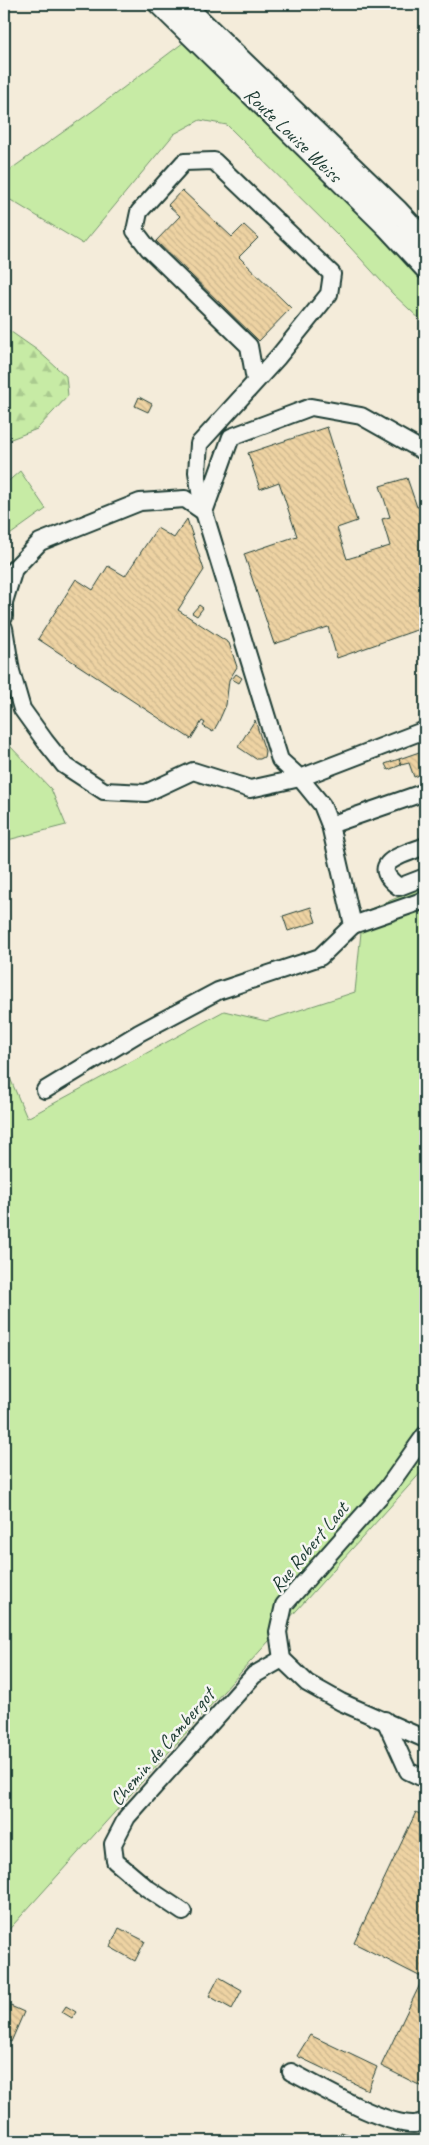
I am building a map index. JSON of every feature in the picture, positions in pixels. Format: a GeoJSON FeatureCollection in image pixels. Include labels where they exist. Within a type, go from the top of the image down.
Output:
{"type":"FeatureCollection","features":[{"type":"Feature","properties":{"kind":"main road","name":"Route Louise Weiss"},"geometry":{"type":"LineString","coordinates":[[159,4],[387,227],[425,268]]}},
{"type":"Feature","properties":{"kind":"main road","name":"Route Louise Weiss"},"geometry":{"type":"LineString","coordinates":[[183,4],[392,204],[425,240]]}},
{"type":"Feature","properties":{"kind":"street"},"geometry":{"type":"LineString","coordinates":[[255,380],[249,346],[148,248],[135,231],[139,212],[184,162],[214,161],[332,274],[329,294],[278,357],[198,444],[196,472],[204,512],[280,760],[300,778],[322,805],[330,825],[353,925]]}},
{"type":"Feature","properties":{"kind":"street"},"geometry":{"type":"LineString","coordinates":[[204,512],[231,437],[310,407],[362,416],[425,452]]}},
{"type":"Feature","properties":{"kind":"street"},"geometry":{"type":"LineString","coordinates":[[4,617],[4,602],[14,569],[40,542],[140,502],[185,499],[204,512]]}},
{"type":"Feature","properties":{"kind":"street"},"geometry":{"type":"LineString","coordinates":[[4,628],[11,671],[22,708],[64,765],[104,791],[146,793],[193,771],[250,789],[300,778],[425,730]]}},
{"type":"Feature","properties":{"kind":"street"},"geometry":{"type":"LineString","coordinates":[[330,825],[425,792]]}},
{"type":"Feature","properties":{"kind":"street"},"geometry":{"type":"LineString","coordinates":[[425,846],[393,858],[386,864],[385,871],[389,880],[399,887],[425,877]]}},
{"type":"Feature","properties":{"kind":"street"},"geometry":{"type":"LineString","coordinates":[[45,1090],[139,1033],[218,991],[320,956],[353,925],[425,900]]}},
{"type":"Feature","properties":{"kind":"street","name":"Rue Robert Laot"},"geometry":{"type":"LineString","coordinates":[[282,1659],[278,1632],[284,1605],[388,1487],[425,1435]]}},
{"type":"Feature","properties":{"kind":"street"},"geometry":{"type":"LineString","coordinates":[[282,1659],[307,1683],[340,1702],[425,1739]]}},
{"type":"Feature","properties":{"kind":"street","name":"Chemin de Cambergot"},"geometry":{"type":"LineString","coordinates":[[183,1912],[147,1888],[115,1861],[113,1844],[127,1817],[254,1675],[282,1659]]}},
{"type":"Feature","properties":{"kind":"street"},"geometry":{"type":"LineString","coordinates":[[384,1720],[408,1770],[425,1778]]}},
{"type":"Feature","properties":{"kind":"street"},"geometry":{"type":"LineString","coordinates":[[291,2072],[368,2111],[395,2121],[414,2124],[425,2121]]}},
{"type":"Feature","properties":{"kind":"green space"},"geometry":{"type":"Polygon","coordinates":[[[200,30],[408,233],[425,252],[425,324],[393,294],[349,246],[227,125],[200,120],[174,134],[83,244],[4,196],[4,174],[94,110],[200,30]]]}},
{"type":"Feature","properties":{"kind":"green space"},"geometry":{"type":"Polygon","coordinates":[[[4,327],[37,350],[66,376],[68,396],[37,429],[11,439],[4,435],[4,327]]]}},
{"type":"Feature","properties":{"kind":"green space"},"geometry":{"type":"Polygon","coordinates":[[[20,471],[46,509],[4,539],[4,485],[20,471]]]}},
{"type":"Feature","properties":{"kind":"green space"},"geometry":{"type":"Polygon","coordinates":[[[4,734],[9,745],[51,789],[66,825],[4,841],[4,734]]]}},
{"type":"Feature","properties":{"kind":"green space"},"geometry":{"type":"Polygon","coordinates":[[[425,886],[425,1468],[4,1935],[4,1064],[27,1118],[224,1011],[266,1021],[355,992],[363,912],[425,886]]]}},
{"type":"Feature","properties":{"kind":"building"},"geometry":{"type":"Polygon","coordinates":[[[182,190],[232,237],[244,225],[258,238],[239,257],[291,308],[259,341],[156,241],[180,216],[168,205],[182,190]]]}},
{"type":"Feature","properties":{"kind":"building"},"geometry":{"type":"Polygon","coordinates":[[[139,397],[152,404],[148,412],[135,406],[139,397]]]}},
{"type":"Feature","properties":{"kind":"building"},"geometry":{"type":"Polygon","coordinates":[[[327,427],[357,521],[337,528],[347,559],[390,546],[382,519],[390,517],[380,486],[407,478],[417,507],[425,505],[425,627],[337,658],[328,627],[274,644],[244,554],[297,536],[279,482],[260,489],[248,453],[327,427]]]}},
{"type":"Feature","properties":{"kind":"building"},"geometry":{"type":"Polygon","coordinates":[[[187,519],[204,570],[178,610],[229,643],[237,667],[229,680],[226,705],[213,732],[203,726],[205,723],[202,721],[191,739],[38,639],[76,579],[93,590],[108,566],[125,576],[157,528],[174,538],[187,519]]]}},
{"type":"Feature","properties":{"kind":"building"},"geometry":{"type":"Polygon","coordinates":[[[199,605],[203,608],[197,616],[192,613],[199,605]]]}},
{"type":"Feature","properties":{"kind":"building"},"geometry":{"type":"Polygon","coordinates":[[[236,674],[242,678],[239,683],[232,679],[236,674]]]}},
{"type":"Feature","properties":{"kind":"building"},"geometry":{"type":"Polygon","coordinates":[[[255,720],[265,751],[264,757],[260,759],[256,759],[238,747],[255,720]]]}},
{"type":"Feature","properties":{"kind":"building"},"geometry":{"type":"Polygon","coordinates":[[[425,750],[425,773],[414,777],[409,763],[401,765],[399,759],[425,750]]]}},
{"type":"Feature","properties":{"kind":"building"},"geometry":{"type":"Polygon","coordinates":[[[399,759],[401,765],[388,770],[385,764],[399,759]]]}},
{"type":"Feature","properties":{"kind":"building"},"geometry":{"type":"Polygon","coordinates":[[[311,907],[316,922],[288,931],[283,916],[311,907]]]}},
{"type":"Feature","properties":{"kind":"building"},"geometry":{"type":"Polygon","coordinates":[[[416,1812],[425,1817],[425,2088],[381,2066],[423,1978],[354,1943],[416,1812]]]}},
{"type":"Feature","properties":{"kind":"building"},"geometry":{"type":"Polygon","coordinates":[[[119,1928],[145,1941],[135,1961],[110,1947],[119,1928]]]}},
{"type":"Feature","properties":{"kind":"building"},"geometry":{"type":"Polygon","coordinates":[[[219,1977],[242,1990],[232,2009],[209,1996],[219,1977]]]}},
{"type":"Feature","properties":{"kind":"building"},"geometry":{"type":"Polygon","coordinates":[[[4,2003],[24,2012],[11,2042],[4,2039],[4,2003]]]}},
{"type":"Feature","properties":{"kind":"building"},"geometry":{"type":"Polygon","coordinates":[[[66,2006],[76,2012],[72,2018],[62,2012],[66,2006]]]}},
{"type":"Feature","properties":{"kind":"building"},"geometry":{"type":"Polygon","coordinates":[[[310,2035],[377,2067],[368,2090],[297,2056],[310,2035]]]}},
{"type":"Feature","properties":{"kind":"building"},"geometry":{"type":"Polygon","coordinates":[[[341,2132],[353,2136],[364,2141],[338,2141],[341,2132]]]}}]}
